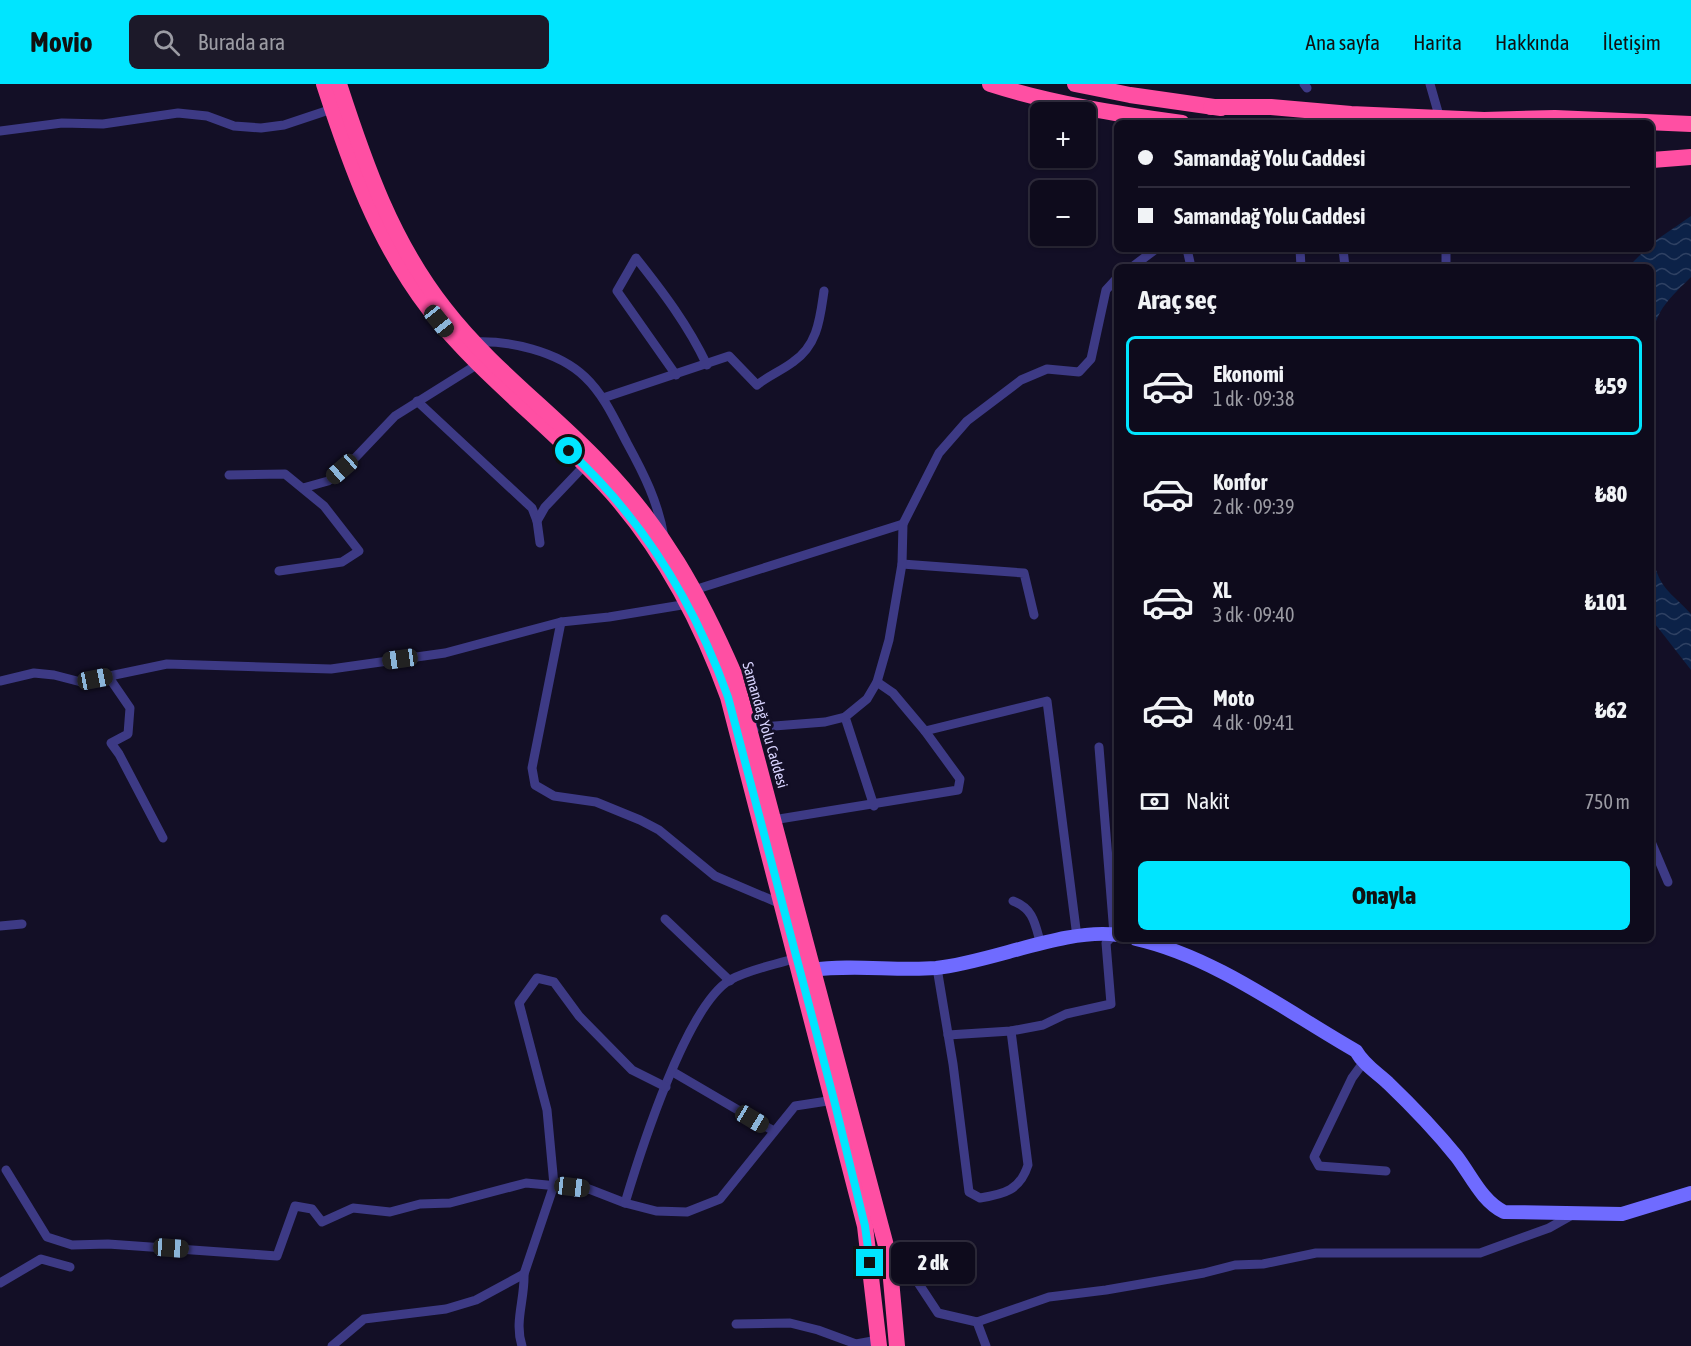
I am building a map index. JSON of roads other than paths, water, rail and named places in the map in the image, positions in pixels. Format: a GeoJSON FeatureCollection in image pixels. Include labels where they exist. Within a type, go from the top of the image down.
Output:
{"type":"FeatureCollection","features":[{"type":"Feature","properties":{"kind":"highway","name":"Samandağ Yolu Caddesi"},"geometry":{"type":"LineString","coordinates":[[324,84],[358,182],[376,225],[400,268],[429,308],[478,364],[585,465],[637,524],[691,597],[735,676],[811,970],[889,1257],[897,1346]]}},
{"type":"Feature","properties":{"kind":"highway","name":"Samandağ Yolu Caddesi"},"geometry":{"type":"LineString","coordinates":[[339,84],[369,175],[392,228],[423,279],[472,342],[600,463],[665,539],[691,597],[728,697],[834,1100],[865,1226],[879,1343]]}},
{"type":"Feature","properties":{"kind":"highway"},"geometry":{"type":"LineString","coordinates":[[990,84],[1015,92],[1164,120]]}},
{"type":"Feature","properties":{"kind":"highway"},"geometry":{"type":"LineString","coordinates":[[1075,84],[1130,96],[1302,120]]}},
{"type":"Feature","properties":{"kind":"highway"},"geometry":{"type":"LineString","coordinates":[[1211,107],[1271,107],[1428,120]]}},
{"type":"Feature","properties":{"kind":"highway"},"geometry":{"type":"LineString","coordinates":[[1479,120],[1556,118],[1595,120]]}},
{"type":"Feature","properties":{"kind":"highway"},"geometry":{"type":"LineString","coordinates":[[1654,123],[1691,125]]}},
{"type":"Feature","properties":{"kind":"highway"},"geometry":{"type":"LineString","coordinates":[[1654,129],[1691,125]]}},
{"type":"Feature","properties":{"kind":"highway"},"geometry":{"type":"LineString","coordinates":[[1654,149],[1691,148]]}},
{"type":"Feature","properties":{"kind":"highway"},"geometry":{"type":"LineString","coordinates":[[1654,160],[1691,157]]}},
{"type":"Feature","properties":{"kind":"street"},"geometry":{"type":"LineString","coordinates":[[1430,84],[1440,120]]}},
{"type":"Feature","properties":{"kind":"street"},"geometry":{"type":"LineString","coordinates":[[0,131],[62,123],[103,124],[178,113],[207,116],[234,126],[261,128],[284,125],[332,109]]}},
{"type":"Feature","properties":{"kind":"street"},"geometry":{"type":"LineString","coordinates":[[1136,264],[1152,252]]}},
{"type":"Feature","properties":{"kind":"street"},"geometry":{"type":"LineString","coordinates":[[676,375],[617,291],[636,258],[669,298],[695,340],[706,364]]}},
{"type":"Feature","properties":{"kind":"street"},"geometry":{"type":"LineString","coordinates":[[748,728],[825,722],[845,717],[867,699],[877,682],[889,640],[902,564],[903,524],[939,453],[967,421],[1020,380],[1047,369],[1079,372],[1091,359],[1106,290],[1114,281]]}},
{"type":"Feature","properties":{"kind":"street"},"geometry":{"type":"LineString","coordinates":[[603,398],[729,356],[757,385],[792,363],[812,342],[819,326],[824,291]]}},
{"type":"Feature","properties":{"kind":"street"},"geometry":{"type":"LineString","coordinates":[[472,342],[493,341],[532,350],[566,363],[585,376],[603,398],[653,494],[665,539]]}},
{"type":"Feature","properties":{"kind":"street"},"geometry":{"type":"LineString","coordinates":[[303,488],[328,481],[356,458],[394,416],[478,364]]}},
{"type":"Feature","properties":{"kind":"street"},"geometry":{"type":"LineString","coordinates":[[417,401],[532,508],[537,521],[540,543]]}},
{"type":"Feature","properties":{"kind":"street"},"geometry":{"type":"LineString","coordinates":[[537,521],[545,507],[585,465]]}},
{"type":"Feature","properties":{"kind":"street"},"geometry":{"type":"LineString","coordinates":[[229,475],[285,474],[324,506],[359,551],[342,562],[279,571]]}},
{"type":"Feature","properties":{"kind":"street"},"geometry":{"type":"LineString","coordinates":[[0,681],[34,673],[81,682],[167,664],[331,669],[445,653],[561,622],[609,617],[691,597],[903,524]]}},
{"type":"Feature","properties":{"kind":"street"},"geometry":{"type":"LineString","coordinates":[[902,564],[1024,573],[1034,615]]}},
{"type":"Feature","properties":{"kind":"street"},"geometry":{"type":"LineString","coordinates":[[561,622],[532,768],[536,785],[554,796],[596,802],[640,820],[658,830],[715,876],[781,904]]}},
{"type":"Feature","properties":{"kind":"street"},"geometry":{"type":"LineString","coordinates":[[108,676],[130,708],[128,734],[111,743],[163,838]]}},
{"type":"Feature","properties":{"kind":"street"},"geometry":{"type":"LineString","coordinates":[[773,820],[874,806],[958,790],[960,779],[925,731],[893,693],[877,682]]}},
{"type":"Feature","properties":{"kind":"street"},"geometry":{"type":"LineString","coordinates":[[925,731],[1047,701],[1077,937]]}},
{"type":"Feature","properties":{"kind":"street"},"geometry":{"type":"LineString","coordinates":[[845,717],[874,806]]}},
{"type":"Feature","properties":{"kind":"street"},"geometry":{"type":"LineString","coordinates":[[1099,747],[1114,912]]}},
{"type":"Feature","properties":{"kind":"street"},"geometry":{"type":"LineString","coordinates":[[1654,849],[1668,882]]}},
{"type":"Feature","properties":{"kind":"street"},"geometry":{"type":"LineString","coordinates":[[1012,901],[1023,905],[1033,915],[1041,945]]}},
{"type":"Feature","properties":{"kind":"street"},"geometry":{"type":"LineString","coordinates":[[665,919],[730,981]]}},
{"type":"Feature","properties":{"kind":"street"},"geometry":{"type":"LineString","coordinates":[[0,926],[22,924]]}},
{"type":"Feature","properties":{"kind":"street"},"geometry":{"type":"LineString","coordinates":[[811,970],[839,966],[937,968],[1077,937],[1114,934]]}},
{"type":"Feature","properties":{"kind":"street"},"geometry":{"type":"LineString","coordinates":[[948,1035],[1011,1031],[1043,1025],[1066,1014],[1111,1004],[1106,943],[1114,936]]}},
{"type":"Feature","properties":{"kind":"street"},"geometry":{"type":"LineString","coordinates":[[1149,942],[1203,961],[1356,1051],[1363,1063],[1388,1083],[1438,1135],[1466,1168],[1489,1205],[1504,1212],[1622,1214],[1691,1193]]}},
{"type":"Feature","properties":{"kind":"street"},"geometry":{"type":"LineString","coordinates":[[625,1203],[644,1138],[707,1000],[730,981],[796,958]]}},
{"type":"Feature","properties":{"kind":"street"},"geometry":{"type":"LineString","coordinates":[[937,968],[969,1192],[980,1198],[1014,1188],[1023,1182],[1028,1165],[1011,1031]]}},
{"type":"Feature","properties":{"kind":"street"},"geometry":{"type":"LineString","coordinates":[[522,1346],[518,1335],[524,1275],[554,1185],[547,1110],[519,1003],[537,978],[554,982],[579,1016],[632,1070],[666,1087]]}},
{"type":"Feature","properties":{"kind":"street"},"geometry":{"type":"LineString","coordinates":[[1363,1063],[1352,1078],[1314,1157],[1319,1166],[1386,1171]]}},
{"type":"Feature","properties":{"kind":"street"},"geometry":{"type":"LineString","coordinates":[[673,1072],[772,1131]]}},
{"type":"Feature","properties":{"kind":"street"},"geometry":{"type":"LineString","coordinates":[[6,1170],[47,1237],[72,1245],[108,1244],[277,1256],[295,1206],[312,1209],[322,1222],[353,1208],[390,1212],[420,1204],[450,1203],[526,1183],[589,1189],[625,1203],[656,1211],[687,1212],[720,1198],[772,1131],[795,1106],[834,1100]]}},
{"type":"Feature","properties":{"kind":"street"},"geometry":{"type":"LineString","coordinates":[[889,1257],[911,1272],[938,1313],[977,1322],[1049,1297],[1204,1273],[1235,1264],[1263,1264],[1316,1253],[1480,1253],[1549,1228],[1574,1213]]}},
{"type":"Feature","properties":{"kind":"street"},"geometry":{"type":"LineString","coordinates":[[0,1283],[41,1259],[70,1267]]}},
{"type":"Feature","properties":{"kind":"street"},"geometry":{"type":"LineString","coordinates":[[333,1346],[364,1319],[446,1309],[476,1300],[524,1275]]}},
{"type":"Feature","properties":{"kind":"street"},"geometry":{"type":"LineString","coordinates":[[977,1322],[986,1346]]}},
{"type":"Feature","properties":{"kind":"street"},"geometry":{"type":"LineString","coordinates":[[736,1324],[790,1323],[818,1330],[856,1344],[879,1343]]}},
{"type":"Feature","properties":{"kind":"water"},"geometry":{"type":"Polygon","coordinates":[[[1691,216],[1691,277],[1671,297],[1661,311],[1654,328],[1654,264],[1631,264],[1643,252],[1654,252],[1654,242],[1691,216]]]}},
{"type":"Feature","properties":{"kind":"water"},"geometry":{"type":"Polygon","coordinates":[[[1654,564],[1662,584],[1691,614],[1691,670],[1654,623],[1654,564]]]}}]}
